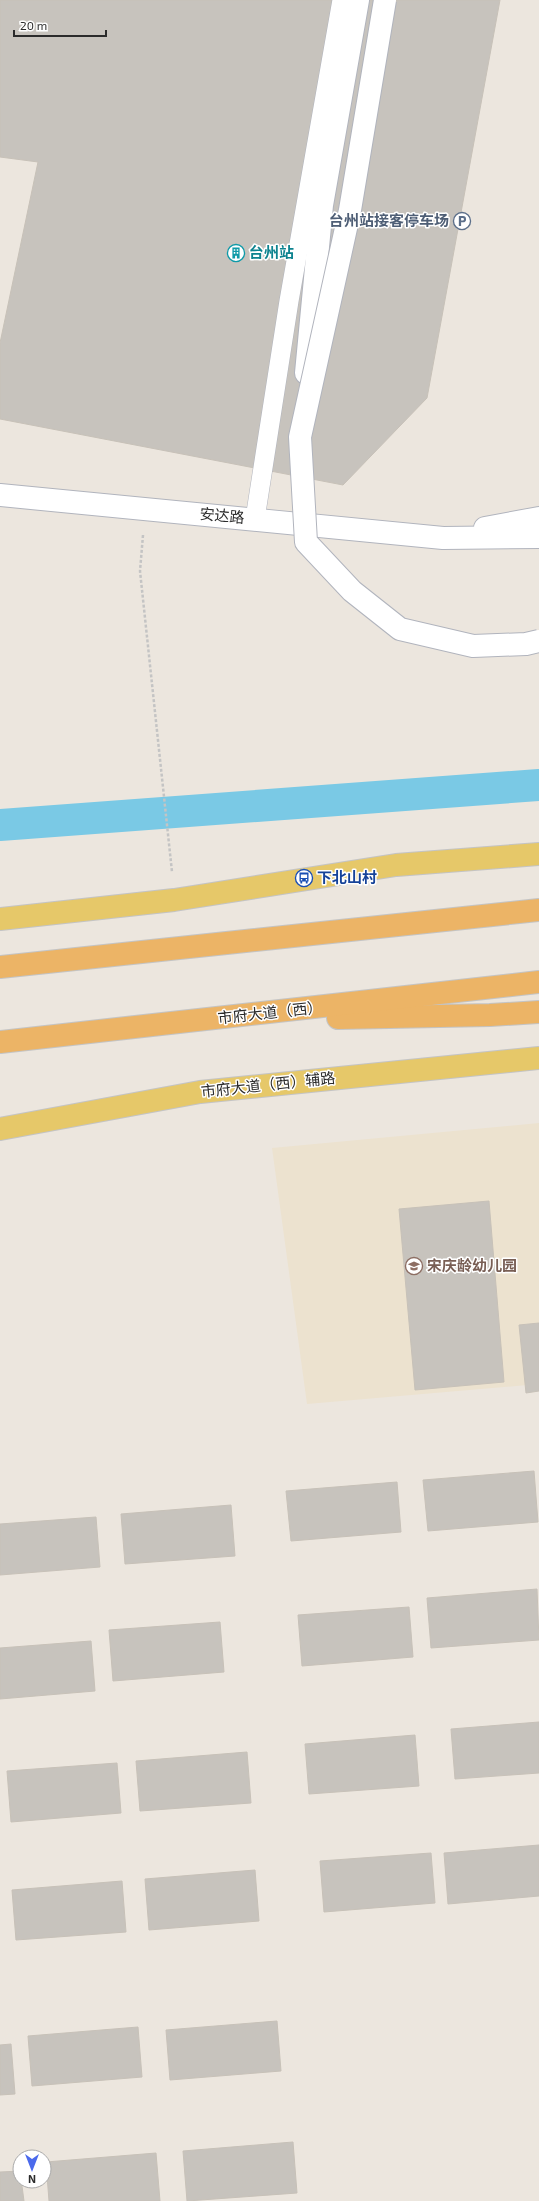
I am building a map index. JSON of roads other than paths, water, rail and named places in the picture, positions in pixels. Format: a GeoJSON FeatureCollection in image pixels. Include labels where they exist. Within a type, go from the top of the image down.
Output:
{"type":"FeatureCollection","features":[{"type":"Feature","properties":{"kind":"highway"},"geometry":{"type":"LineString","coordinates":[[429,921],[539,901]]}},
{"type":"Feature","properties":{"kind":"highway"},"geometry":{"type":"LineString","coordinates":[[0,967],[539,910]]}},
{"type":"Feature","properties":{"kind":"highway","name":"市府大道（西）"},"geometry":{"type":"LineString","coordinates":[[0,1042],[539,982]]}},
{"type":"Feature","properties":{"kind":"highway"},"geometry":{"type":"LineString","coordinates":[[207,1020],[490,1015],[539,1012]]}},
{"type":"Feature","properties":{"kind":"main road"},"geometry":{"type":"LineString","coordinates":[[0,919],[174,900],[396,865],[539,854]]}},
{"type":"Feature","properties":{"kind":"main road","name":"市府大道（西）辅路"},"geometry":{"type":"LineString","coordinates":[[0,1129],[200,1092],[539,1058]]}},
{"type":"Feature","properties":{"kind":"street"},"geometry":{"type":"LineString","coordinates":[[358,0],[322,205],[300,437],[306,542],[352,591],[400,629],[473,646],[526,644],[539,641]]}},
{"type":"Feature","properties":{"kind":"street"},"geometry":{"type":"LineString","coordinates":[[300,437],[350,210],[385,0]]}},
{"type":"Feature","properties":{"kind":"street","name":"安达路"},"geometry":{"type":"LineString","coordinates":[[0,494],[443,538],[539,537]]}},
{"type":"Feature","properties":{"kind":"street","name":"安达路"},"geometry":{"type":"LineString","coordinates":[[443,538],[516,521],[539,518]]}},
{"type":"Feature","properties":{"kind":"lane"},"geometry":{"type":"LineString","coordinates":[[255,519],[289,301],[342,0]]}},
{"type":"Feature","properties":{"kind":"waterway"},"geometry":{"type":"LineString","coordinates":[[0,825],[539,785]]}},
{"type":"Feature","properties":{"kind":"place","name":"台州站接客停车场"},"geometry":{"type":"Point","coordinates":[462,221]}},
{"type":"Feature","properties":{"kind":"place","name":"台州站"},"geometry":{"type":"Point","coordinates":[236,253]}},
{"type":"Feature","properties":{"kind":"place","name":"下北山村"},"geometry":{"type":"Point","coordinates":[304,878]}},
{"type":"Feature","properties":{"kind":"place","name":"宋庆龄幼儿园"},"geometry":{"type":"Point","coordinates":[414,1266]}}]}
